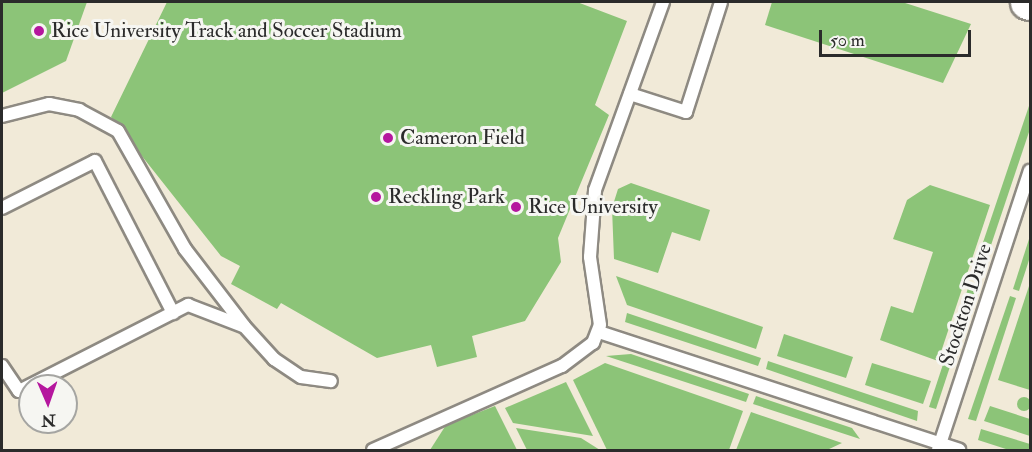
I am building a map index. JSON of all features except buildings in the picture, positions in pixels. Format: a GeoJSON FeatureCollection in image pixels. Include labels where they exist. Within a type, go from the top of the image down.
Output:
{"type":"FeatureCollection","features":[{"type":"Feature","properties":{"kind":"lane"},"geometry":{"type":"LineString","coordinates":[[373,450],[562,366],[582,354],[599,332],[589,227],[595,190],[663,2]]}},
{"type":"Feature","properties":{"kind":"lane"},"geometry":{"type":"LineString","coordinates":[[630,94],[686,112],[721,2]]}},
{"type":"Feature","properties":{"kind":"lane"},"geometry":{"type":"LineString","coordinates":[[2,116],[49,104],[79,110],[118,131],[185,249],[244,326],[274,359],[302,377],[331,381]]}},
{"type":"Feature","properties":{"kind":"lane"},"geometry":{"type":"LineString","coordinates":[[2,208],[95,161],[173,313]]}},
{"type":"Feature","properties":{"kind":"lane","name":"Stockton Drive"},"geometry":{"type":"LineString","coordinates":[[939,447],[1030,171]]}},
{"type":"Feature","properties":{"kind":"lane"},"geometry":{"type":"LineString","coordinates":[[2,366],[19,391],[188,305],[244,326]]}},
{"type":"Feature","properties":{"kind":"lane"},"geometry":{"type":"LineString","coordinates":[[599,332],[939,447],[959,450]]}},
{"type":"Feature","properties":{"kind":"green space","name":"Rice University Track and Soccer Stadium"},"geometry":{"type":"Polygon","coordinates":[[[2,2],[87,2],[66,61],[2,93],[2,2]]]}},
{"type":"Feature","properties":{"kind":"green space","name":"Reckling Park"},"geometry":{"type":"Polygon","coordinates":[[[167,2],[577,2],[627,21],[595,105],[609,115],[558,238],[561,262],[525,321],[472,336],[477,357],[437,367],[431,345],[377,358],[281,303],[277,309],[231,284],[240,266],[221,256],[111,117],[167,2]]]}},
{"type":"Feature","properties":{"kind":"green space"},"geometry":{"type":"Polygon","coordinates":[[[772,2],[902,2],[971,24],[943,83],[765,25],[772,2]]]}},
{"type":"Feature","properties":{"kind":"green space"},"geometry":{"type":"Polygon","coordinates":[[[1030,103],[1030,129],[980,278],[972,275],[1030,103]]]}},
{"type":"Feature","properties":{"kind":"green space"},"geometry":{"type":"Polygon","coordinates":[[[631,183],[710,210],[700,241],[672,232],[658,273],[614,259],[612,208],[618,189],[631,183]]]}},
{"type":"Feature","properties":{"kind":"green space"},"geometry":{"type":"Polygon","coordinates":[[[930,185],[990,205],[938,361],[880,340],[891,306],[913,313],[933,252],[893,239],[907,200],[930,185]]]}},
{"type":"Feature","properties":{"kind":"green space"},"geometry":{"type":"Polygon","coordinates":[[[1030,236],[1030,257],[1019,291],[1013,289],[1030,236]]]}},
{"type":"Feature","properties":{"kind":"green space"},"geometry":{"type":"Polygon","coordinates":[[[616,276],[763,327],[756,349],[627,305],[616,276]]]}},
{"type":"Feature","properties":{"kind":"green space"},"geometry":{"type":"Polygon","coordinates":[[[970,282],[977,285],[936,409],[929,407],[970,282]]]}},
{"type":"Feature","properties":{"kind":"green space"},"geometry":{"type":"Polygon","coordinates":[[[1030,283],[1030,390],[998,380],[1030,283]]]}},
{"type":"Feature","properties":{"kind":"green space"},"geometry":{"type":"Polygon","coordinates":[[[1010,296],[1016,298],[976,421],[968,419],[1010,296]]]}},
{"type":"Feature","properties":{"kind":"green space"},"geometry":{"type":"Polygon","coordinates":[[[627,313],[761,358],[758,366],[625,322],[627,313]]]}},
{"type":"Feature","properties":{"kind":"green space"},"geometry":{"type":"Polygon","coordinates":[[[784,334],[853,357],[846,378],[777,356],[784,334]]]}},
{"type":"Feature","properties":{"kind":"green space"},"geometry":{"type":"Polygon","coordinates":[[[631,354],[749,394],[746,402],[606,356],[631,354]]]}},
{"type":"Feature","properties":{"kind":"green space"},"geometry":{"type":"Polygon","coordinates":[[[768,361],[918,411],[917,421],[766,369],[768,361]]]}},
{"type":"Feature","properties":{"kind":"green space"},"geometry":{"type":"Polygon","coordinates":[[[605,363],[743,411],[729,450],[607,450],[573,380],[605,363]]]}},
{"type":"Feature","properties":{"kind":"green space"},"geometry":{"type":"Polygon","coordinates":[[[872,363],[931,381],[923,404],[865,385],[872,363]]]}},
{"type":"Feature","properties":{"kind":"green space"},"geometry":{"type":"Polygon","coordinates":[[[566,382],[593,436],[513,423],[505,408],[566,382]]]}},
{"type":"Feature","properties":{"kind":"green space"},"geometry":{"type":"Polygon","coordinates":[[[756,396],[852,428],[860,439],[753,404],[756,396]]]}},
{"type":"Feature","properties":{"kind":"green space"},"geometry":{"type":"Polygon","coordinates":[[[1024,397],[1029,399],[1031,404],[1029,409],[1024,411],[1019,409],[1017,404],[1019,399],[1024,397]]]}},
{"type":"Feature","properties":{"kind":"green space"},"geometry":{"type":"Polygon","coordinates":[[[495,406],[517,450],[430,450],[446,425],[495,406]]]}},
{"type":"Feature","properties":{"kind":"green space"},"geometry":{"type":"Polygon","coordinates":[[[990,406],[1030,419],[1030,436],[984,421],[990,406]]]}},
{"type":"Feature","properties":{"kind":"green space"},"geometry":{"type":"Polygon","coordinates":[[[751,412],[842,443],[827,450],[736,450],[751,412]]]}},
{"type":"Feature","properties":{"kind":"green space"},"geometry":{"type":"Polygon","coordinates":[[[516,428],[581,438],[600,450],[527,450],[516,428]]]}},
{"type":"Feature","properties":{"kind":"green space"},"geometry":{"type":"Polygon","coordinates":[[[981,429],[1030,444],[1030,450],[1009,450],[978,440],[981,429]]]}},
{"type":"Feature","properties":{"kind":"place","name":"Rice University Track and Soccer Stadium"},"geometry":{"type":"Point","coordinates":[39,31]}},
{"type":"Feature","properties":{"kind":"place","name":"Cameron Field"},"geometry":{"type":"Point","coordinates":[388,138]}},
{"type":"Feature","properties":{"kind":"place","name":"Reckling Park"},"geometry":{"type":"Point","coordinates":[376,197]}},
{"type":"Feature","properties":{"kind":"place","name":"Rice University"},"geometry":{"type":"Point","coordinates":[516,207]}}]}
